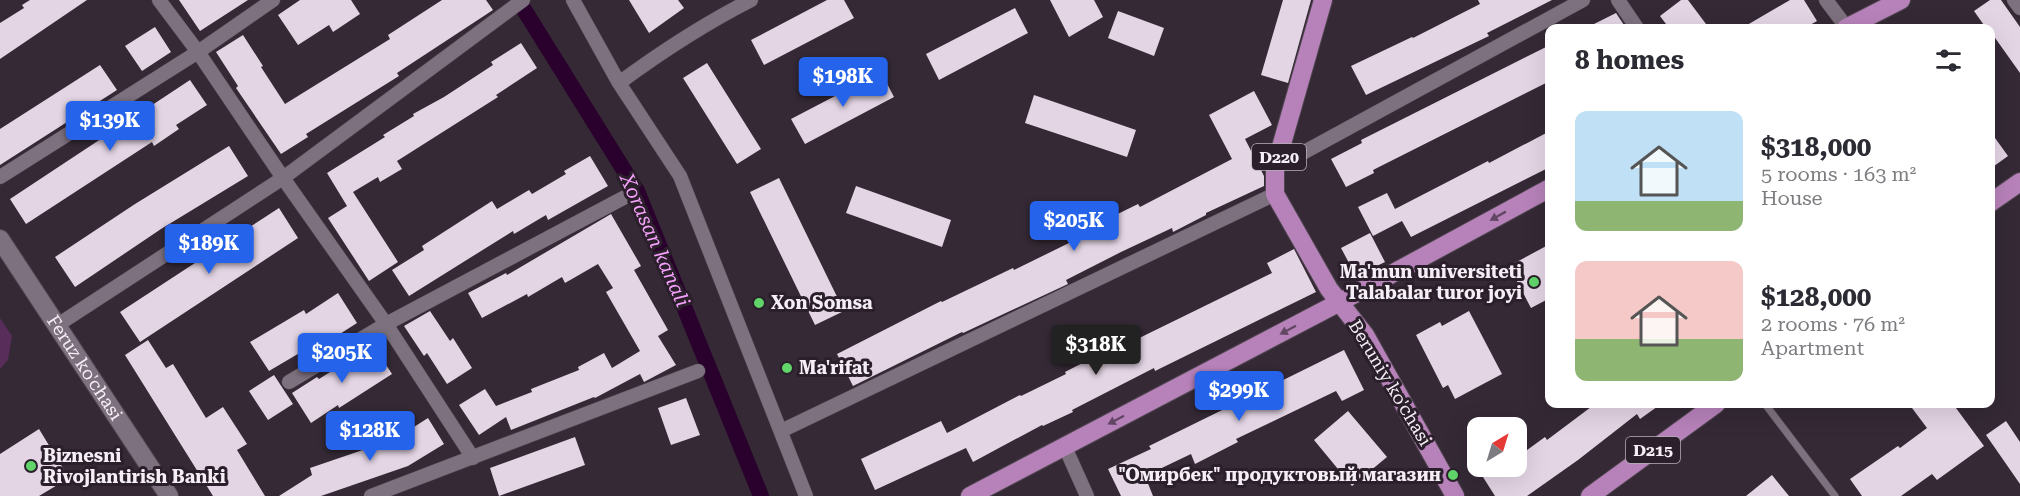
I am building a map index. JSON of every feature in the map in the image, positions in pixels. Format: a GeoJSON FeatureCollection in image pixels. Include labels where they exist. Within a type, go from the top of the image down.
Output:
{"type":"FeatureCollection","features":[{"type":"Feature","properties":{"kind":"main road","name":"D220"},"geometry":{"type":"LineString","coordinates":[[1323,0],[1275,168],[1275,194],[1329,289],[1340,302]]}},
{"type":"Feature","properties":{"kind":"main road"},"geometry":{"type":"LineString","coordinates":[[1854,24],[1901,0]]}},
{"type":"Feature","properties":{"kind":"main road"},"geometry":{"type":"LineString","coordinates":[[1995,200],[2020,182]]}},
{"type":"Feature","properties":{"kind":"main road"},"geometry":{"type":"LineString","coordinates":[[970,496],[1340,302],[1545,191]]}},
{"type":"Feature","properties":{"kind":"main road","name":"Feruz ko'chasi"},"geometry":{"type":"LineString","coordinates":[[0,239],[169,496]]}},
{"type":"Feature","properties":{"kind":"main road","name":"Beruniy ko'chasi"},"geometry":{"type":"LineString","coordinates":[[1340,302],[1365,335],[1455,496]]}},
{"type":"Feature","properties":{"kind":"main road","name":"D215"},"geometry":{"type":"LineString","coordinates":[[1590,496],[1711,408]]}},
{"type":"Feature","properties":{"kind":"street"},"geometry":{"type":"LineString","coordinates":[[159,0],[198,52],[386,324],[473,458]]}},
{"type":"Feature","properties":{"kind":"street"},"geometry":{"type":"LineString","coordinates":[[0,177],[198,52],[273,0]]}},
{"type":"Feature","properties":{"kind":"street"},"geometry":{"type":"LineString","coordinates":[[56,326],[283,178],[523,0]]}},
{"type":"Feature","properties":{"kind":"street"},"geometry":{"type":"LineString","coordinates":[[573,0],[619,83],[680,176],[806,496]]}},
{"type":"Feature","properties":{"kind":"street"},"geometry":{"type":"LineString","coordinates":[[619,83],[648,61],[707,23],[751,0]]}},
{"type":"Feature","properties":{"kind":"street"},"geometry":{"type":"LineString","coordinates":[[1275,168],[1583,0]]}},
{"type":"Feature","properties":{"kind":"street"},"geometry":{"type":"LineString","coordinates":[[1617,0],[1634,24]]}},
{"type":"Feature","properties":{"kind":"street"},"geometry":{"type":"LineString","coordinates":[[1826,0],[1843,24]]}},
{"type":"Feature","properties":{"kind":"street"},"geometry":{"type":"LineString","coordinates":[[2014,0],[2020,8]]}},
{"type":"Feature","properties":{"kind":"street"},"geometry":{"type":"LineString","coordinates":[[781,431],[1275,194]]}},
{"type":"Feature","properties":{"kind":"street"},"geometry":{"type":"LineString","coordinates":[[289,382],[386,324],[627,196]]}},
{"type":"Feature","properties":{"kind":"street"},"geometry":{"type":"LineString","coordinates":[[371,496],[698,370]]}},
{"type":"Feature","properties":{"kind":"street"},"geometry":{"type":"LineString","coordinates":[[1065,447],[1087,496]]}},
{"type":"Feature","properties":{"kind":"lane"},"geometry":{"type":"LineString","coordinates":[[1768,408],[1835,496]]}},
{"type":"Feature","properties":{"kind":"shaded area"},"geometry":{"type":"Polygon","coordinates":[[[0,318],[12,336],[8,360],[0,369],[0,318]]]}},
{"type":"Feature","properties":{"kind":"building"},"geometry":{"type":"Polygon","coordinates":[[[30,0],[87,0],[0,59],[0,23],[24,8],[22,5],[30,0]]]}},
{"type":"Feature","properties":{"kind":"building"},"geometry":{"type":"Polygon","coordinates":[[[179,0],[248,0],[200,31],[179,0]]]}},
{"type":"Feature","properties":{"kind":"building"},"geometry":{"type":"Polygon","coordinates":[[[300,0],[351,0],[360,14],[333,32],[329,25],[298,45],[278,15],[300,0]]]}},
{"type":"Feature","properties":{"kind":"building"},"geometry":{"type":"Polygon","coordinates":[[[442,0],[486,0],[493,10],[397,73],[399,76],[306,134],[308,137],[281,154],[236,88],[238,86],[216,52],[243,35],[285,104],[390,39],[388,35],[442,0]]]}},
{"type":"Feature","properties":{"kind":"building"},"geometry":{"type":"Polygon","coordinates":[[[629,0],[678,0],[684,8],[649,33],[629,0]]]}},
{"type":"Feature","properties":{"kind":"building"},"geometry":{"type":"Polygon","coordinates":[[[827,0],[844,0],[854,18],[764,65],[751,40],[827,0]]]}},
{"type":"Feature","properties":{"kind":"building"},"geometry":{"type":"Polygon","coordinates":[[[1050,0],[1094,0],[1103,17],[1069,37],[1050,0]]]}},
{"type":"Feature","properties":{"kind":"building"},"geometry":{"type":"Polygon","coordinates":[[[1283,0],[1311,0],[1288,83],[1261,75],[1283,0]]]}},
{"type":"Feature","properties":{"kind":"building"},"geometry":{"type":"Polygon","coordinates":[[[1478,0],[1552,0],[1487,33],[1489,36],[1366,95],[1351,66],[1480,4],[1478,0]]]}},
{"type":"Feature","properties":{"kind":"building"},"geometry":{"type":"Polygon","coordinates":[[[1681,0],[1688,0],[1706,24],[1666,24],[1660,16],[1681,0]]]}},
{"type":"Feature","properties":{"kind":"building"},"geometry":{"type":"Polygon","coordinates":[[[1790,0],[1804,0],[1817,21],[1812,24],[1749,24],[1790,0]]]}},
{"type":"Feature","properties":{"kind":"building"},"geometry":{"type":"Polygon","coordinates":[[[1990,0],[2001,0],[2020,27],[2020,73],[1995,38],[1995,24],[1983,24],[1974,11],[1990,0]]]}},
{"type":"Feature","properties":{"kind":"building"},"geometry":{"type":"Polygon","coordinates":[[[1015,8],[1028,33],[939,80],[926,54],[1015,8]]]}},
{"type":"Feature","properties":{"kind":"building"},"geometry":{"type":"Polygon","coordinates":[[[1118,11],[1164,28],[1154,56],[1108,38],[1118,11]]]}},
{"type":"Feature","properties":{"kind":"building"},"geometry":{"type":"Polygon","coordinates":[[[1616,13],[1623,24],[1594,24],[1616,13]]]}},
{"type":"Feature","properties":{"kind":"building"},"geometry":{"type":"Polygon","coordinates":[[[155,27],[171,52],[142,71],[125,46],[155,27]]]}},
{"type":"Feature","properties":{"kind":"building"},"geometry":{"type":"Polygon","coordinates":[[[521,43],[537,68],[496,95],[498,97],[397,161],[402,169],[380,182],[378,177],[353,192],[398,262],[369,281],[328,218],[347,206],[327,173],[385,137],[383,135],[414,116],[413,114],[493,65],[491,62],[521,43]]]}},
{"type":"Feature","properties":{"kind":"building"},"geometry":{"type":"Polygon","coordinates":[[[1545,48],[1545,84],[1373,170],[1374,173],[1346,187],[1331,159],[1362,143],[1361,140],[1545,48]]]}},
{"type":"Feature","properties":{"kind":"building"},"geometry":{"type":"Polygon","coordinates":[[[707,63],[761,149],[737,164],[683,78],[707,63]]]}},
{"type":"Feature","properties":{"kind":"building"},"geometry":{"type":"Polygon","coordinates":[[[100,65],[117,90],[0,165],[0,129],[100,65]]]}},
{"type":"Feature","properties":{"kind":"building"},"geometry":{"type":"Polygon","coordinates":[[[881,72],[894,97],[805,144],[791,119],[881,72]]]}},
{"type":"Feature","properties":{"kind":"building"},"geometry":{"type":"Polygon","coordinates":[[[190,80],[207,105],[176,125],[179,129],[154,146],[152,142],[26,224],[10,199],[190,80]]]}},
{"type":"Feature","properties":{"kind":"building"},"geometry":{"type":"Polygon","coordinates":[[[1254,91],[1272,125],[1245,139],[1264,176],[1264,186],[1206,213],[1173,232],[1172,228],[1121,252],[1066,280],[1068,284],[962,332],[853,386],[837,354],[941,301],[1013,268],[1014,270],[1071,242],[1069,238],[1138,204],[1140,207],[1232,159],[1209,115],[1254,91]]]}},
{"type":"Feature","properties":{"kind":"building"},"geometry":{"type":"Polygon","coordinates":[[[1034,95],[1136,130],[1127,157],[1025,123],[1034,95]]]}},
{"type":"Feature","properties":{"kind":"building"},"geometry":{"type":"Polygon","coordinates":[[[1545,134],[1545,170],[1411,237],[1402,221],[1373,236],[1358,207],[1387,193],[1395,209],[1488,161],[1489,163],[1545,134]]]}},
{"type":"Feature","properties":{"kind":"building"},"geometry":{"type":"Polygon","coordinates":[[[1995,138],[2008,156],[1995,165],[1995,138]]]}},
{"type":"Feature","properties":{"kind":"building"},"geometry":{"type":"Polygon","coordinates":[[[229,146],[248,176],[161,229],[75,287],[55,257],[229,146]]]}},
{"type":"Feature","properties":{"kind":"building"},"geometry":{"type":"Polygon","coordinates":[[[590,156],[608,186],[548,220],[546,215],[514,234],[513,231],[409,296],[392,270],[424,250],[422,246],[492,201],[497,209],[529,190],[532,194],[566,174],[564,171],[590,156]]]}},
{"type":"Feature","properties":{"kind":"building"},"geometry":{"type":"Polygon","coordinates":[[[779,178],[844,311],[815,325],[750,192],[779,178]]]}},
{"type":"Feature","properties":{"kind":"building"},"geometry":{"type":"Polygon","coordinates":[[[856,186],[951,220],[942,247],[846,213],[856,186]]]}},
{"type":"Feature","properties":{"kind":"building"},"geometry":{"type":"Polygon","coordinates":[[[279,208],[298,238],[140,342],[120,312],[279,208]]]}},
{"type":"Feature","properties":{"kind":"building"},"geometry":{"type":"Polygon","coordinates":[[[611,214],[641,266],[634,270],[668,330],[658,336],[676,365],[644,382],[640,374],[595,398],[511,430],[506,417],[479,435],[459,405],[485,389],[496,406],[579,370],[578,367],[604,353],[612,368],[640,351],[606,292],[613,288],[598,264],[565,283],[562,277],[528,297],[527,294],[482,318],[468,293],[506,273],[507,275],[611,214]]]}},
{"type":"Feature","properties":{"kind":"building"},"geometry":{"type":"Polygon","coordinates":[[[1370,233],[1385,262],[1356,276],[1341,248],[1370,233]]]}},
{"type":"Feature","properties":{"kind":"building","name":"Ma'mun universiteti Talabalar turor joyi"},"geometry":{"type":"Polygon","coordinates":[[[1545,247],[1545,301],[1531,308],[1509,266],[1545,247]]]}},
{"type":"Feature","properties":{"kind":"building"},"geometry":{"type":"Polygon","coordinates":[[[1294,249],[1316,292],[1155,371],[1154,368],[973,462],[966,448],[875,490],[861,459],[941,421],[947,433],[1066,374],[1065,372],[1125,341],[1127,344],[1272,273],[1267,263],[1294,249]]]}},
{"type":"Feature","properties":{"kind":"building"},"geometry":{"type":"Polygon","coordinates":[[[338,293],[357,323],[332,339],[330,335],[269,371],[250,342],[304,310],[306,314],[338,293]]]}},
{"type":"Feature","properties":{"kind":"building"},"geometry":{"type":"Polygon","coordinates":[[[430,311],[450,341],[453,338],[472,368],[447,384],[427,353],[424,356],[404,326],[430,311]]]}},
{"type":"Feature","properties":{"kind":"building"},"geometry":{"type":"Polygon","coordinates":[[[1469,311],[1502,374],[1455,399],[1448,385],[1443,388],[1416,335],[1440,322],[1442,326],[1469,311]]]}},
{"type":"Feature","properties":{"kind":"building"},"geometry":{"type":"Polygon","coordinates":[[[148,340],[166,368],[173,364],[206,418],[223,407],[247,444],[237,450],[265,496],[213,496],[125,355],[148,340]]]}},
{"type":"Feature","properties":{"kind":"building"},"geometry":{"type":"Polygon","coordinates":[[[373,345],[392,374],[311,423],[292,393],[373,345]]]}},
{"type":"Feature","properties":{"kind":"building"},"geometry":{"type":"Polygon","coordinates":[[[1344,350],[1364,390],[1342,401],[1336,391],[1236,439],[1238,442],[1195,464],[1191,454],[1145,476],[1153,496],[1121,496],[1108,469],[1151,449],[1149,446],[1344,350]]]}},
{"type":"Feature","properties":{"kind":"building"},"geometry":{"type":"Polygon","coordinates":[[[274,375],[293,404],[268,420],[249,391],[274,375]]]}},
{"type":"Feature","properties":{"kind":"building"},"geometry":{"type":"Polygon","coordinates":[[[686,398],[700,435],[671,445],[658,408],[686,398]]]}},
{"type":"Feature","properties":{"kind":"building"},"geometry":{"type":"Polygon","coordinates":[[[1590,408],[1655,408],[1640,419],[1637,414],[1527,496],[1495,496],[1483,477],[1527,477],[1527,450],[1545,437],[1547,440],[1590,408]]]}},
{"type":"Feature","properties":{"kind":"building"},"geometry":{"type":"Polygon","coordinates":[[[1912,408],[1956,408],[1984,446],[1937,480],[1932,474],[1901,496],[1862,496],[1850,479],[1927,428],[1912,408]]]}},
{"type":"Feature","properties":{"kind":"building"},"geometry":{"type":"Polygon","coordinates":[[[1348,411],[1387,457],[1352,486],[1314,440],[1348,411]]]}},
{"type":"Feature","properties":{"kind":"building"},"geometry":{"type":"Polygon","coordinates":[[[428,418],[444,444],[408,466],[321,496],[279,496],[312,475],[310,468],[395,439],[428,418]]]}},
{"type":"Feature","properties":{"kind":"building"},"geometry":{"type":"Polygon","coordinates":[[[2006,421],[2020,442],[2020,484],[1986,435],[2006,421]]]}},
{"type":"Feature","properties":{"kind":"building","name":"Biznesni Rivojlantirish Banki"},"geometry":{"type":"Polygon","coordinates":[[[39,429],[69,478],[39,496],[0,496],[0,454],[39,429]]]}},
{"type":"Feature","properties":{"kind":"building"},"geometry":{"type":"Polygon","coordinates":[[[575,437],[585,465],[499,496],[490,468],[575,437]]]}},
{"type":"Feature","properties":{"kind":"building"},"geometry":{"type":"Polygon","coordinates":[[[1772,475],[1789,496],[1746,496],[1772,475]]]}},
{"type":"Feature","properties":{"kind":"waterway","name":"Xorasan kanali"},"geometry":{"type":"LineString","coordinates":[[518,0],[637,191],[761,496]]}},
{"type":"Feature","properties":{"kind":"place","name":"Ma'mun universiteti Talabalar turor joyi"},"geometry":{"type":"Point","coordinates":[1534,282]}},
{"type":"Feature","properties":{"kind":"place","name":"Xon Somsa"},"geometry":{"type":"Point","coordinates":[759,303]}},
{"type":"Feature","properties":{"kind":"place","name":"Ma'rifat"},"geometry":{"type":"Point","coordinates":[787,368]}},
{"type":"Feature","properties":{"kind":"place","name":"Biznesni Rivojlantirish Banki"},"geometry":{"type":"Point","coordinates":[31,466]}},
{"type":"Feature","properties":{"kind":"place","name":"\"Омирбек\" продуктовый магазин"},"geometry":{"type":"Point","coordinates":[1453,475]}}]}
